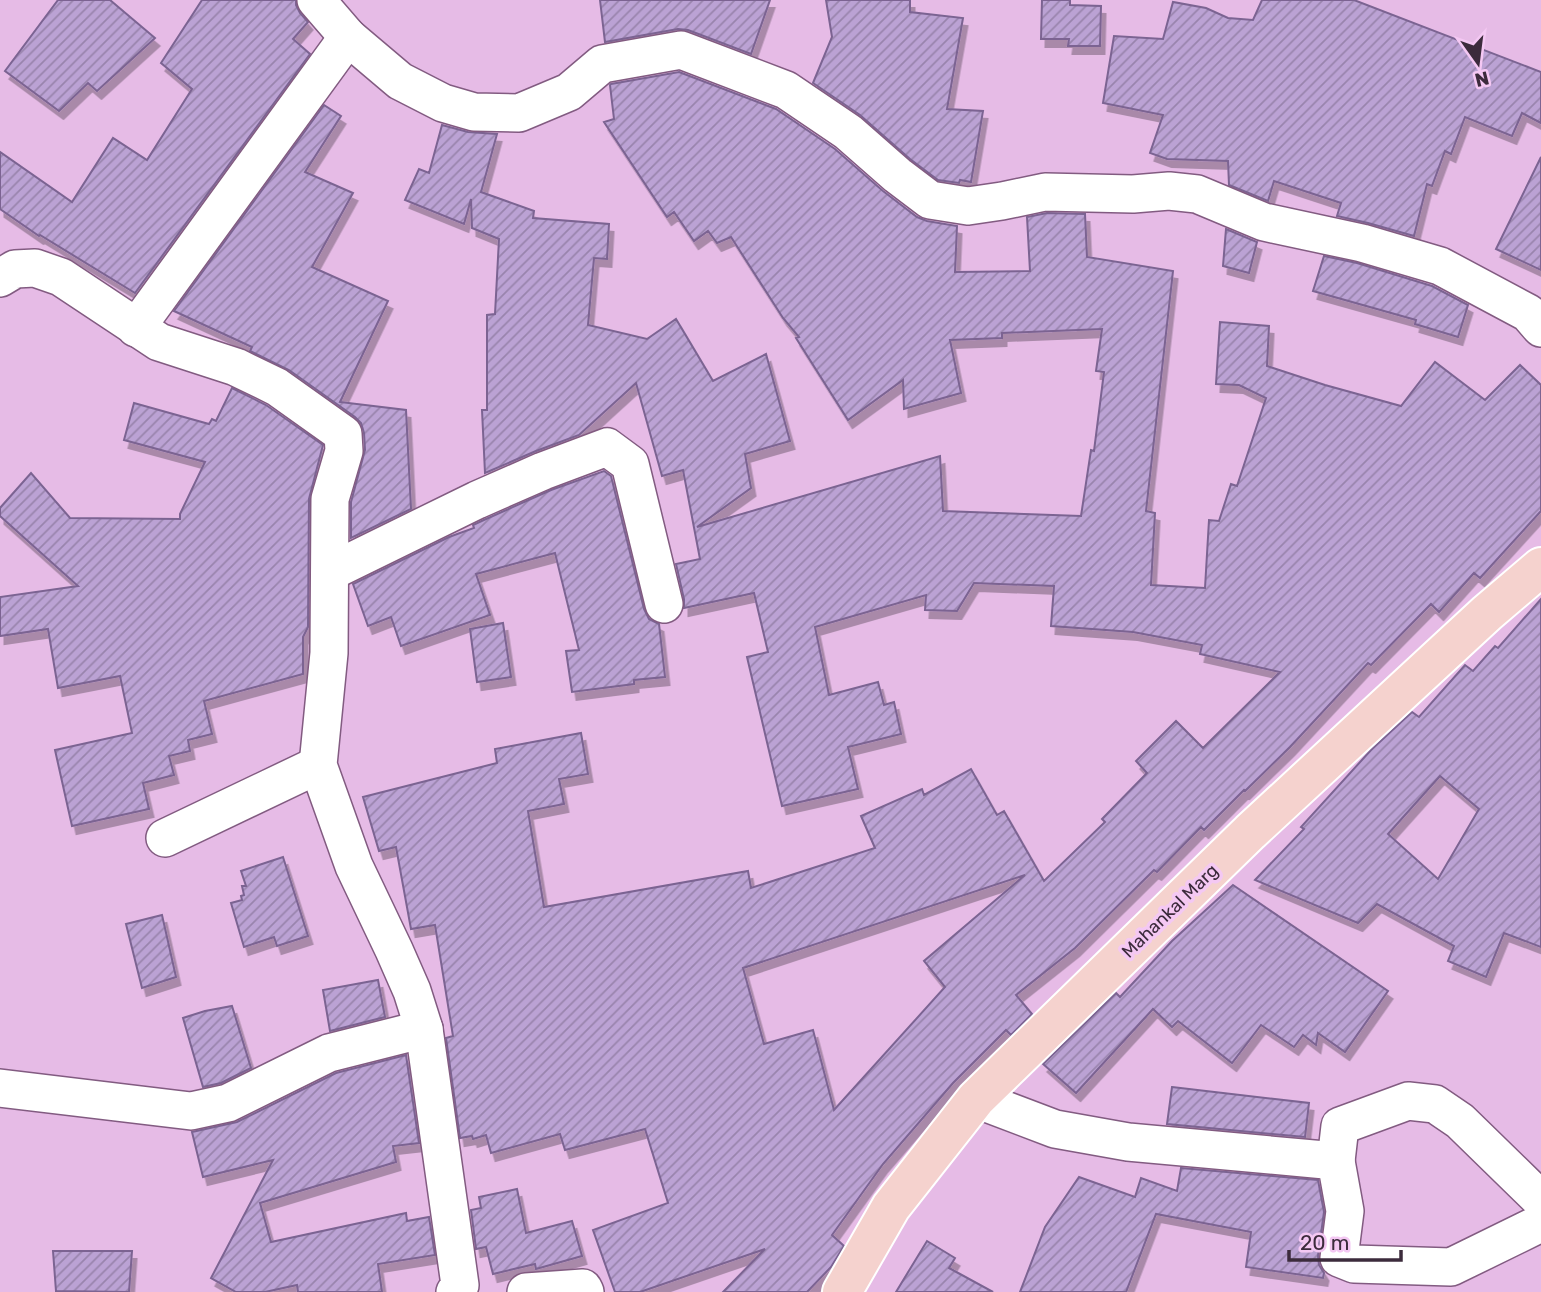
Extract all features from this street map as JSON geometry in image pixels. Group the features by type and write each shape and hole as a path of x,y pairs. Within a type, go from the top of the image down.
{"main road":[{"name":"Mahankal Marg","path":"842,1292 891,1207 976,1099 1260,823 1487,613 1541,567"}],"street":[{"path":"316,0 348,37 401,81 443,103 474,112 519,113 569,92 603,64 681,50 786,90 848,132 930,200 968,205 1045,192 1133,194 1169,191 1197,194 1264,222 1362,243 1440,266 1528,313 1541,328"},
{"path":"136,328 348,37"},
{"path":"0,278 15,269 35,268 61,276 159,342 236,367 277,387 343,434 344,451 330,499 329,653 318,765 354,866 412,991 424,1029 460,1285 455,1292"},
{"path":"330,572 477,500 607,447 630,464 664,604"},
{"path":"165,838 318,765"},
{"path":"0,1088 191,1111 228,1103 329,1053 424,1029"},
{"path":"976,1099 1055,1129 1116,1140 1336,1161"},
{"path":"1541,1200 1460,1121 1435,1104 1408,1101 1340,1126 1336,1161 1345,1211 1339,1258 1354,1264 1451,1268 1541,1223"},
{"path":"526,1292 583,1288 585,1292"}],"building":[{"path":"58,0 110,0 155,38 97,91 88,83 59,111 5,71"},
{"path":"202,0 296,0 300,13 308,22 293,39 310,54 135,293 39,236 0,209 0,152 72,202 113,138 147,160 192,89 161,63"},
{"path":"600,0 770,0 751,54 688,30 678,29 605,42"},
{"path":"826,0 910,0 910,12 963,18 947,109 983,111 971,182 938,180 860,115 813,83 832,37"},
{"path":"1042,0 1070,0 1070,5 1101,6 1100,46 1068,46 1069,39 1041,39"},
{"path":"1262,0 1354,0 1541,72 1541,123 1522,113 1512,136 1465,117 1451,154 1445,151 1432,186 1427,184 1414,236 1337,216 1341,203 1274,181 1268,201 1229,185 1228,161 1167,159 1150,153 1163,115 1103,103 1114,36 1163,39 1173,2 1206,8 1228,18 1253,20"},
{"path":"679,72 776,109 835,149 917,217 957,226 955,272 1030,271 1027,217 1047,213 1085,214 1087,257 1173,271 1146,511 1155,513 1151,585 1205,588 1209,520 1219,521 1231,484 1237,486 1266,398 1239,385 1216,384 1220,322 1269,326 1267,366 1401,406 1435,362 1485,400 1520,365 1541,385 1541,511 1480,578 1474,573 1439,612 1431,604 1371,665 1368,663 1290,747 1204,830 1201,827 1075,948 1016,995 1032,1014 1011,1035 1006,1030 953,1083 883,1164 832,1235 844,1246 831,1267 807,1292 723,1292 765,1249 640,1292 615,1292 593,1230 668,1203 645,1129 565,1150 560,1134 491,1153 486,1135 473,1139 472,1136 460,1138 446,1038 453,1036 435,925 411,929 396,847 379,851 363,797 497,763 495,749 581,733 588,774 559,779 564,804 528,811 544,907 748,871 751,888 875,848 861,816 922,789 924,795 971,769 997,815 1004,811 1044,881 1105,822 1102,819 1147,773 1136,761 1176,721 1203,748 1280,672 1200,654 1202,645 1133,632 1051,626 1054,586 974,583 957,611 925,610 926,595 815,627 829,695 878,682 884,705 894,702 901,734 848,747 858,789 782,806 747,657 768,652 754,593 684,608 676,564 700,559 683,470 662,476 636,383 579,435 485,473 482,410 487,410 487,315 495,314 499,239 472,228 471,199 464,224 405,200 419,169 429,173 442,125 468,132 497,134 481,192 534,211 533,218 609,224 607,259 594,258 588,325 647,339 676,319 713,381 766,354 790,441 745,454 751,488 697,527 940,456 943,511 1081,516 1091,450 1094,451 1104,372 1096,371 1102,329 1002,333 1002,338 950,340 961,393 904,409 903,380 848,420 796,338 799,337 783,318 731,237 717,243 708,231 694,241 674,212 667,217 604,122 614,119 611,84","holes":["1025,875 924,961 945,987 834,1110 813,1030 764,1044 743,968"]},
{"path":"324,105 341,116 305,172 353,193 312,267 388,301 340,402 406,410 411,509 351,538 351,502 365,450 361,423 289,370 250,351 252,347 174,311"},
{"path":"1541,157 1541,270 1496,249"},
{"path":"1226,229 1257,242 1249,273 1223,266"},
{"path":"1324,256 1432,286 1468,305 1458,337 1415,324 1416,320 1313,291"},
{"path":"232,388 266,405 323,445 309,499 308,627 303,637 303,674 204,701 212,734 188,740 190,751 169,756 174,775 143,783 149,809 72,826 55,750 132,733 120,676 58,688 48,629 0,636 0,597 78,586 0,516 0,508 31,473 70,518 180,519 205,462 124,440 134,403 209,424 212,419 216,421"},
{"path":"604,471 611,476 644,609 649,619 659,624 665,677 572,692 566,651 579,650 555,553 476,574 490,615 401,646 391,617 368,626 353,584 449,537 474,528 473,525 486,519 551,490"},
{"path":"1541,599 1541,947 1504,933 1486,977 1448,961 1454,946 1377,904 1358,923 1255,880 1304,829 1301,827 1371,750 1412,712 1419,717 1465,665 1473,671 1495,646 1498,648","holes":["1440,776 1479,809 1438,879 1388,834"]},
{"path":"503,623 511,677 477,682 470,629"},
{"path":"283,857 308,936 277,946 274,937 244,947 231,903 242,900 241,896 244,895 242,886 246,886 241,871"},
{"path":"1233,885 1388,991 1345,1052 1318,1033 1316,1045 1303,1035 1294,1047 1261,1025 1232,1063 1178,1021 1172,1027 1153,1009 1076,1093 1043,1064 1116,993 1120,997 1172,941"},
{"path":"162,915 176,977 142,988 126,924"},
{"path":"378,980 385,1017 330,1031 323,990"},
{"path":"232,1006 251,1068 221,1083 203,1087 183,1018"},
{"path":"406,1055 419,1143 393,1146 396,1162 260,1203 271,1242 406,1213 407,1221 429,1217 435,1255 378,1264 382,1292 298,1292 297,1285 265,1292 236,1292 211,1278 273,1160 203,1177 192,1132 237,1122 336,1073"},
{"path":"1172,1087 1309,1103 1305,1137 1167,1124"},
{"path":"1181,1168 1318,1180 1324,1212 1318,1256 1323,1278 1246,1267 1251,1232 1156,1214 1126,1292 1020,1292 1045,1227 1079,1177 1135,1197 1141,1178 1177,1191"},
{"path":"517,1189 526,1233 572,1221 582,1256 536,1269 535,1264 493,1274 486,1247 476,1249 471,1210 481,1208 479,1197"},
{"path":"927,1241 955,1258 949,1268 993,1292 896,1292"},
{"path":"53,1251 132,1251 129,1292 56,1291"}]}
